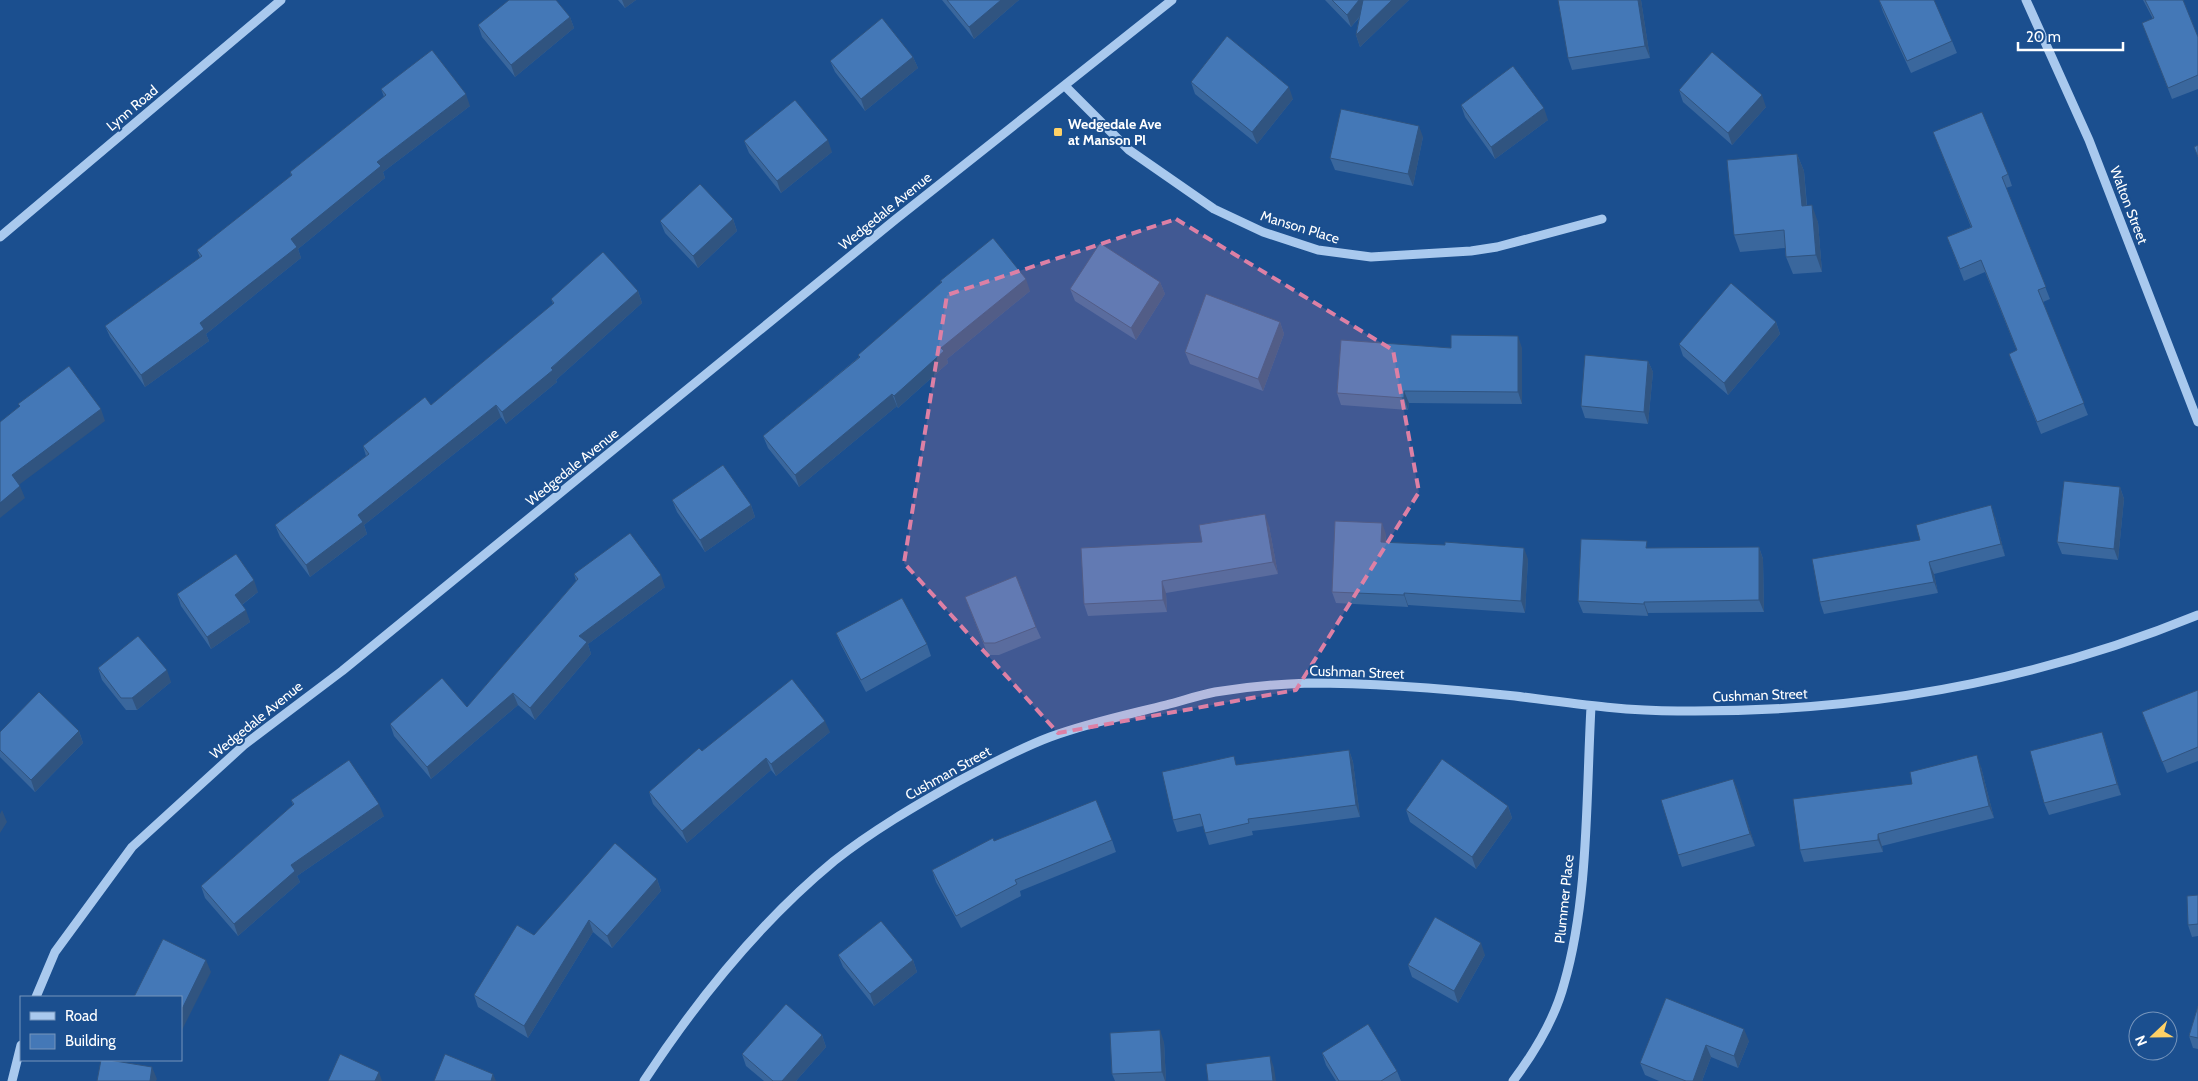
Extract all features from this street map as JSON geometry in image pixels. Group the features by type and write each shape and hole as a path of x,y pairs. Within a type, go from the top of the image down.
{"street":[{"name":"Lynn Road","path":"0,237 281,0"},
{"name":"Wedgedale Avenue","path":"36,996 55,952 132,847 189,793 244,745 342,670 896,219 1172,0"},
{"name":"Walton Street","path":"2026,0 2089,140 2198,422"},
{"name":"Manson Place","path":"1066,86 1129,150 1214,209 1263,232 1318,250 1370,257 1471,251 1497,247 1602,219"},
{"name":"Cushman Street","path":"644,1081 697,1003 730,964 801,890 834,861 867,836 937,794 1045,739 1103,719 1216,692 1307,683 1405,687 1514,696 1590,707 1673,711 1732,711 1846,705 2002,678 2047,668 2148,636 2198,616"},
{"name":"Plummer Place","path":"1513,1081 1531,1057 1548,1022 1564,985 1572,949 1581,884 1590,707"},
{"path":"12,1081 20,1049"}],"highlighted area":[{"path":"1176,219 1393,350 1419,492 1296,690 1058,733 904,563 947,295"}],"building":[{"path":"509,0 556,0 570,17 511,65 478,25"},
{"path":"947,0 1001,0 969,27"},
{"path":"1332,0 1359,0 1347,15"},
{"path":"1363,0 1392,0 1356,35"},
{"path":"1558,0 1638,0 1645,46 1568,58"},
{"path":"1879,0 1934,0 1952,41 1907,61"},
{"path":"2145,0 2183,0 2198,37 2198,75 2168,88 2142,23 2154,18"},
{"path":"882,18 913,57 861,99 830,61"},
{"path":"1227,36 1289,87 1252,132 1191,82"},
{"path":"432,50 466,94 377,162 381,166 291,239 297,247 200,323 204,329 141,375 105,326 202,256 197,250 292,175 290,172 386,95 381,89"},
{"path":"1712,52 1762,95 1728,133 1679,90"},
{"path":"1513,66 1544,108 1491,147 1461,105"},
{"path":"795,100 828,140 777,181 744,141"},
{"path":"1341,109 1419,126 1408,174 1330,158"},
{"path":"1982,112 2008,174 2002,177 2046,287 2038,290 2084,403 2037,422 2009,354 2017,350 1981,260 1960,269 1947,237 1972,227 1933,132"},
{"path":"2198,145 2198,157 2194,147"},
{"path":"1797,154 1802,206 1812,205 1816,255 1786,257 1784,230 1734,235 1727,160"},
{"path":"700,184 733,219 693,256 660,221"},
{"path":"993,238 1026,279 941,348 944,351 894,396 892,394 795,475 763,436 860,357 858,355 942,282 940,281"},
{"path":"1100,243 1160,282 1131,328 1070,289"},
{"path":"603,252 638,291 551,368 553,370 502,412 496,405 358,515 363,522 306,565 275,525 369,454 363,446 425,397 431,405 554,303 551,299"},
{"path":"1731,283 1776,322 1724,383 1679,344"},
{"path":"1206,294 1280,322 1258,379 1185,352"},
{"path":"1451,335 1518,336 1518,392 1404,391 1404,398 1337,393 1341,340 1451,348"},
{"path":"1585,355 1648,361 1644,412 1581,406"},
{"path":"69,366 101,409 12,475 20,486 0,503 0,422 20,406 18,404"},
{"path":"723,465 751,505 700,540 672,500"},
{"path":"2064,481 2120,487 2114,549 2057,542"},
{"path":"1991,505 2001,544 1929,562 1934,582 1820,602 1812,559 1920,540 1916,525"},
{"path":"1265,514 1273,562 1162,581 1163,600 1084,604 1081,548 1202,542 1199,525"},
{"path":"1335,521 1382,523 1381,542 1445,545 1445,542 1524,548 1521,601 1404,593 1404,595 1332,592"},
{"path":"630,533 661,575 579,636 587,642 530,708 513,693 427,767 390,724 442,678 467,707 578,579 574,574"},
{"path":"1581,539 1647,541 1646,548 1759,547 1759,600 1644,602 1644,604 1578,601"},
{"path":"236,554 254,580 235,595 246,610 207,637 177,594"},
{"path":"1016,576 1036,627 995,643 984,643 965,597"},
{"path":"902,598 927,644 861,680 836,633"},
{"path":"138,636 167,670 132,698 121,698 98,668"},
{"path":"792,679 825,721 771,764 766,758 682,831 649,792 699,748 702,751"},
{"path":"2198,690 2198,747 2162,762 2142,712"},
{"path":"39,692 79,731 31,780 0,750 0,732"},
{"path":"2102,732 2117,784 2044,803 2030,751"},
{"path":"1349,750 1356,805 1248,819 1249,823 1205,833 1200,814 1173,820 1162,772 1234,756 1236,765"},
{"path":"1977,755 1989,806 1878,834 1878,840 1800,850 1793,799 1912,784 1910,772"},
{"path":"1442,759 1508,806 1472,857 1406,810"},
{"path":"349,760 379,804 291,865 295,871 234,924 201,886 294,804 291,800"},
{"path":"1733,779 1750,834 1678,855 1661,800"},
{"path":"1096,800 1112,840 1015,880 1017,884 956,916 932,870 993,838 994,841"},
{"path":"615,843 657,879 607,936 589,920 524,1026 474,995 517,925 534,935"},
{"path":"2198,895 2198,924 2188,925 2187,896"},
{"path":"1435,917 1481,943 1454,991 1408,965"},
{"path":"881,921 913,960 870,994 838,955"},
{"path":"163,939 206,960 182,1009 182,996 134,996"},
{"path":"1666,998 1744,1029 1734,1056 1706,1045 1693,1081 1686,1081 1640,1063"},
{"path":"786,1004 822,1035 782,1081 773,1081 742,1054"},
{"path":"2198,1006 2198,1038 2189,1036"},
{"path":"1368,1024 1397,1071 1381,1081 1339,1081 1322,1053"},
{"path":"1160,1030 1162,1072 1112,1074 1110,1033"},
{"path":"340,1054 379,1072 375,1081 328,1081"},
{"path":"445,1054 493,1074 491,1081 434,1081"},
{"path":"1270,1056 1273,1081 1208,1081 1206,1064"},
{"path":"101,1061 115,1061 152,1067 150,1081 97,1081"}],"place":[{"name":"Wedgedale Ave at Manson Pl","path":"1058,132"}]}
